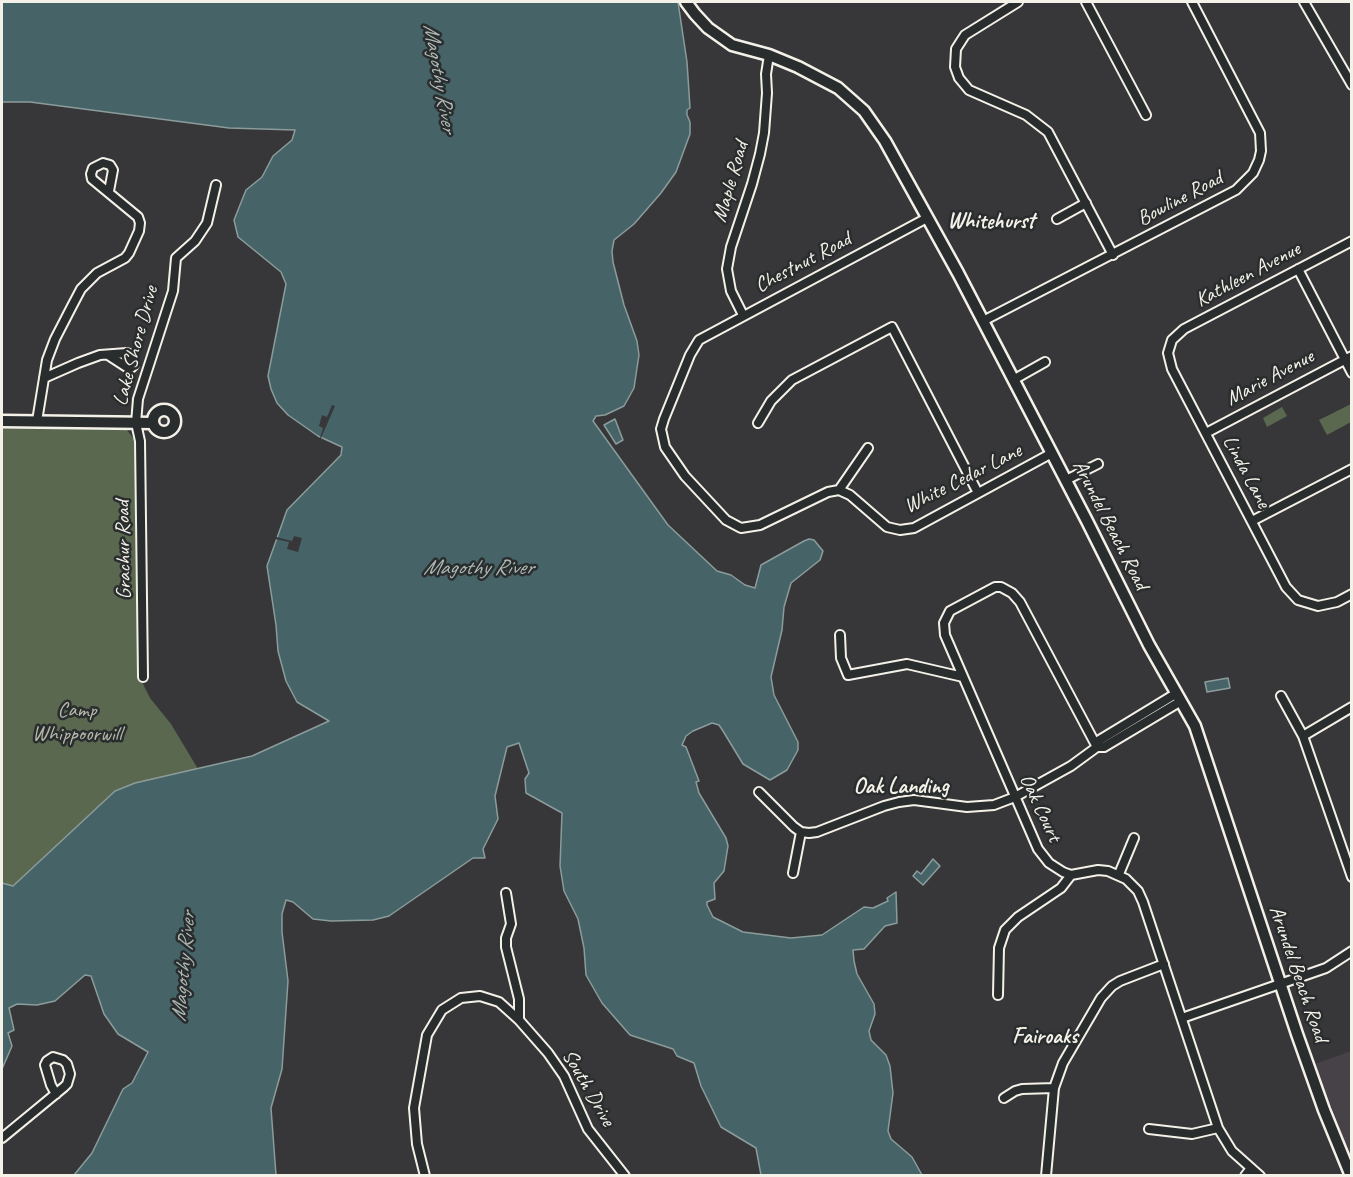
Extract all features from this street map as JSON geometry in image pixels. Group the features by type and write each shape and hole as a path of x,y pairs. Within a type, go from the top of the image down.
{"street":[{"name":"Arundel Beach Road","path":"686,2 695,14 724,40 743,49 769,55 825,81 857,105 885,141 983,321 1200,740 1280,983 1324,1110 1351,1176"},
{"path":"1086,2 1146,115"},
{"name":"Bowline Road","path":"983,321 1236,190 1248,180 1259,160 1261,141 1255,121 1192,2"},
{"path":"1304,2 1348,73 1352,85"},
{"path":"1012,3 972,29 960,42 954,58 959,78 973,93 1026,115 1046,130 1113,255"},
{"name":"Maple Road","path":"742,315 731,291 727,269 731,247 760,154 764,133 769,55"},
{"name":"Lake Shore Drive","path":"136,423 141,386 173,291 176,258 192,244 207,222 216,185"},
{"path":"37,421 47,360 55,339 81,289 97,273 125,258 136,242 141,223 138,217 109,191"},
{"path":"1057,219 1086,203"},
{"name":"Chestnut Road","path":"839,490 828,492 760,525 741,528 726,520 685,476 665,447 661,429 689,357 698,341 706,334 927,218"},
{"name":"Kathleen Avenue","path":"1169,348 1172,340 1184,329 1352,241"},
{"path":"1298,269 1348,358 1352,373"},
{"path":"758,423 771,401 792,380 892,327 978,493"},
{"name":"Linda Lane","path":"1169,348 1172,369 1286,587 1298,600 1318,606 1330,605 1352,594"},
{"path":"44,378 93,356 108,356"},
{"name":"Marie Avenue","path":"1206,433 1348,358"},
{"path":"1013,380 1045,362"},
{"name":"Lake Shore Drive","path":"2,421 153,423"},
{"name":"Grachur Road","path":"136,423 140,441 143,677"},
{"path":"839,490 868,448"},
{"name":"White Cedar Lane","path":"839,490 850,495 881,524 900,530 914,528 1052,453"},
{"path":"1066,480 1098,464"},
{"path":"1252,521 1352,469"},
{"name":"Oak Court","path":"1071,874 1057,869 1043,857 945,635 946,616 955,608 988,590 1001,587 1006,589 1020,602 1097,747"},
{"path":"840,635 841,658 848,675 907,664 963,677"},
{"path":"1281,696 1303,736 1352,877"},
{"path":"759,792 794,827 801,831 817,832 899,802 930,801 980,807 994,805 1015,797 1071,766 1097,747 1104,747 1179,697"},
{"path":"1303,736 1352,707"},
{"path":"793,873 801,831"},
{"path":"1119,874 1134,838"},
{"path":"998,995 999,948 1005,930 1018,917 1061,888 1071,874 1098,870 1119,874 1132,884 1143,902 1218,1128 1232,1151 1260,1176"},
{"path":"506,893 511,924 506,938 506,947 519,999 519,1020"},
{"path":"1182,1018 1326,968 1352,951"},
{"path":"1046,1176 1054,1088 1063,1063 1106,992 1120,981 1164,964"},
{"name":"South Drive","path":"425,1176 417,1144 414,1108 427,1034 442,1010 461,998 480,996 499,1002 519,1020 548,1053 564,1076 588,1129 625,1176"},
{"path":"2,1138 56,1094 67,1084 69,1069 63,1060 53,1057 45,1065 56,1094"},
{"path":"1004,1098 1022,1089 1054,1088"},
{"path":"1149,1129 1192,1134 1218,1128"},
{"path":"1245,1176 1251,1168"}],"shaded area":[{"path":"1352,1051 1351,1159 1315,1064"}],"green space":[{"path":"1351,404 1351,422 1327,435 1319,420"},
{"path":"1282,407 1287,416 1267,427 1263,418"},
{"name":"Camp Whippoorwill","path":"2,425 127,430 138,445 140,627 138,669 150,698 171,724 198,769 135,783 116,790 13,886 2,883"}],"water":[{"name":"Magothy River","path":"2,2 678,2 687,62 690,108 687,110 687,115 690,122 690,134 676,172 661,193 634,224 614,240 613,262 624,305 637,341 639,355 634,388 624,406 605,415 596,416 593,421 668,525 717,571 731,575 745,585 755,588 761,565 804,541 814,540 823,551 820,560 791,583 784,607 782,630 771,677 774,695 798,742 798,750 787,770 770,780 743,764 719,725 712,723 686,736 682,745 686,747 699,781 696,782 699,793 726,838 728,846 724,871 714,883 715,899 707,902 707,905 713,917 743,932 791,938 822,935 864,907 873,908 888,901 887,898 896,892 897,923 885,926 864,949 853,950 854,961 857,974 874,1004 875,1014 869,1031 871,1040 886,1055 890,1066 893,1093 888,1131 891,1139 912,1157 922,1175 761,1175 756,1148 721,1127 701,1086 694,1063 677,1056 673,1049 630,1035 602,1003 586,975 584,948 578,919 564,891 560,866 562,813 526,793 525,779 529,773 519,743 507,747 495,796 498,819 483,849 485,858 473,858 389,916 373,920 313,919 293,902 286,900 282,914 282,932 288,981 282,1069 271,1108 276,1175 74,1175 92,1153 123,1089 132,1083 148,1052 118,1034 104,1014 91,976 85,975 55,1001 37,1005 17,1004 9,1008 14,1030 8,1033 12,1046 2,1069 2,883 13,886 115,791 135,783 252,756 329,721 297,702 286,681 278,651 267,566 287,510 341,455 342,447 318,436 288,415 277,403 268,376 286,284 281,272 238,237 234,220 246,190 262,177 273,156 292,140 295,130 229,128 30,102 2,102"},
{"path":"615,419 623,440 616,444 604,425"},
{"path":"1228,678 1230,688 1207,692 1205,682"},
{"path":"933,859 940,866 923,885 913,876 917,871 921,874"}],"pier":[{"path":"332,405 335,406 320,438 323,428 319,426 322,415 327,417"},
{"path":"294,536 302,538 298,552 287,549 289,542 275,539 276,537 292,541"}],"district":[{"name":"Whitehurst","path":"991,222"},
{"name":"Oak Landing","path":"901,787"},
{"name":"Fairoaks","path":"1045,1037"}]}
